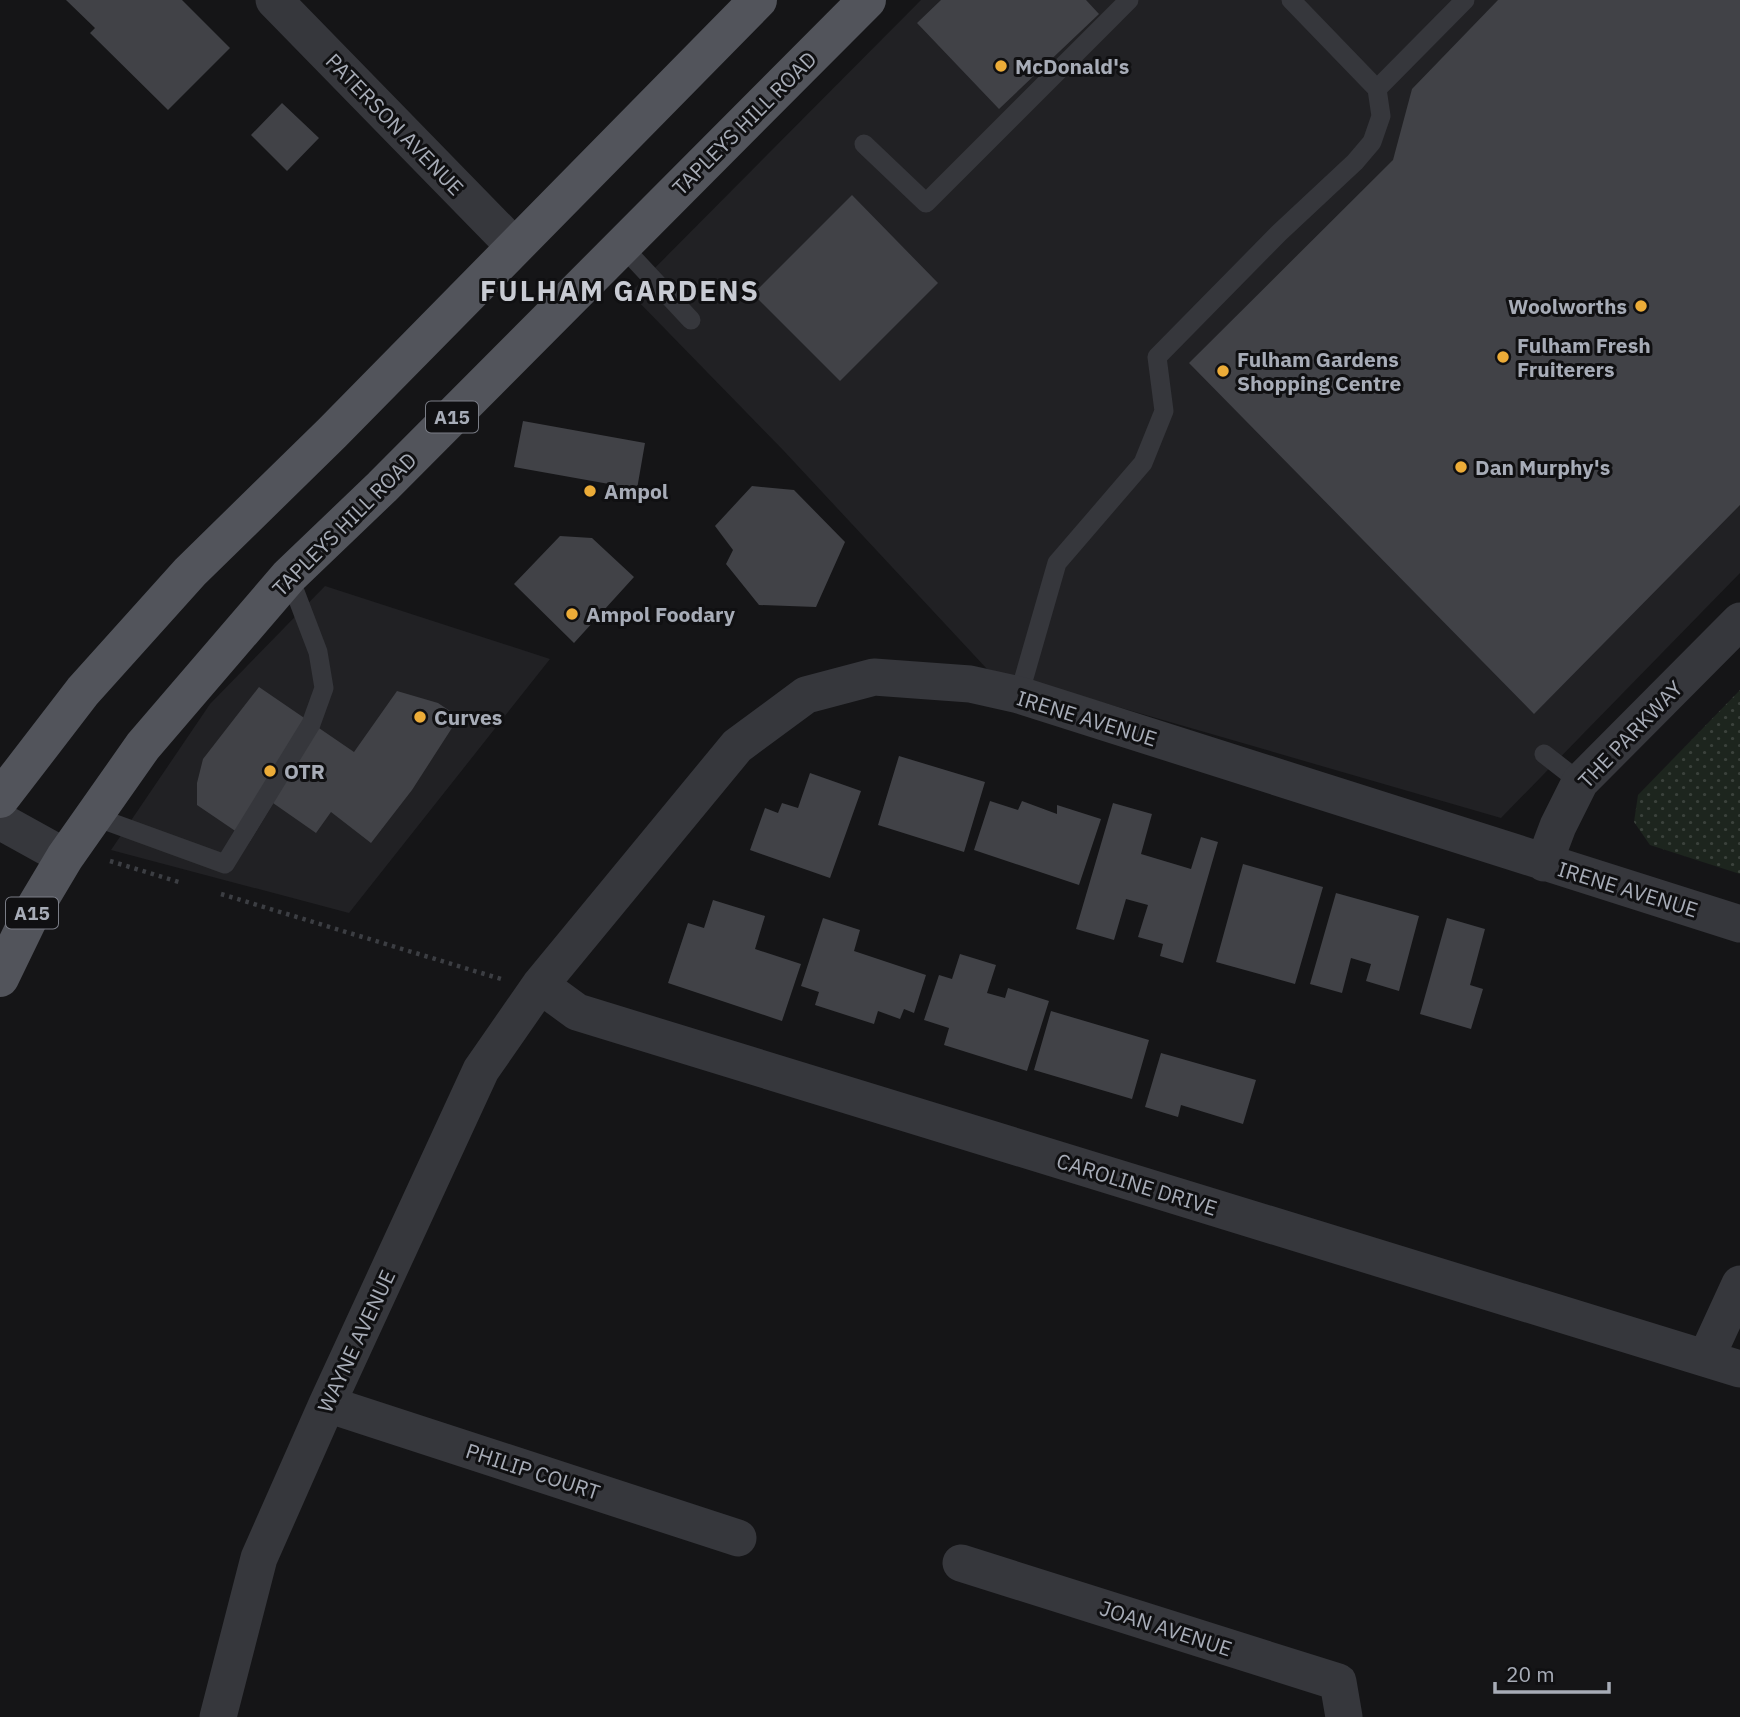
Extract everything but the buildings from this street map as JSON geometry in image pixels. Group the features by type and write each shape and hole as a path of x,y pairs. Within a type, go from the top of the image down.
{"main road":[{"path":"0,799 83,691 190,572 758,0"},
{"name":"TAPLEYS HILL ROAD","path":"0,978 31,914 83,857 93,816 143,746 289,576 382,487 867,0"}],"street":[{"name":"PATERSON AVENUE","path":"274,0 515,247"},
{"name":"THE PARKWAY","path":"1544,863 1558,826 1580,782 1740,621"},
{"name":"IRENE AVENUE","path":"522,983 737,746 806,695 874,677 970,684 1019,695 1740,924"},
{"path":"0,821 83,857"},
{"name":"CAROLINE DRIVE","path":"522,983 576,1013 1740,1369"},
{"name":"WAYNE AVENUE","path":"218,1717 259,1558 327,1404 522,983"},
{"path":"1706,1358 1740,1284"},
{"name":"PHILIP COURT","path":"327,1404 738,1538"},
{"name":"JOAN AVENUE","path":"961,1563 1338,1682 1344,1717"}],"lane":[{"path":"864,144 926,203 1129,0"},
{"path":"1019,695 1057,563 1143,463 1164,411 1157,357 1279,233 1348,169 1372,142 1381,116 1377,89 1291,0"},
{"path":"1377,89 1465,0"},
{"path":"622,246 691,320"},
{"path":"93,816 225,864 311,724 324,688 318,652 289,576"},
{"path":"1544,754 1580,782"}],"path":[{"path":"83,857 191,885"},
{"path":"217,893 522,983"}],"shaded area":[{"name":"Fulham Gardens Shopping Centre","path":"921,0 1740,0 1740,573 1501,818 987,669 783,450 630,293"},
{"path":"325,586 550,659 349,913 111,850 210,704"},
{"path":"1740,690 1740,874 1650,845 1634,822 1638,795"}],"place":[{"name":"McDonald's","path":"1001,66"},
{"name":"Woolworths","path":"1641,306"},
{"name":"Fulham Fresh Fruiterers","path":"1503,357"},
{"name":"Fulham Gardens Shopping Centre","path":"1223,371"},
{"name":"Dan Murphy's","path":"1461,467"},
{"name":"Ampol","path":"590,491"},
{"name":"Ampol Foodary","path":"572,614"},
{"name":"Curves","path":"420,717"},
{"name":"OTR","path":"270,771"}],"district":[{"name":"FULHAM GARDENS","path":"620,290"}]}
